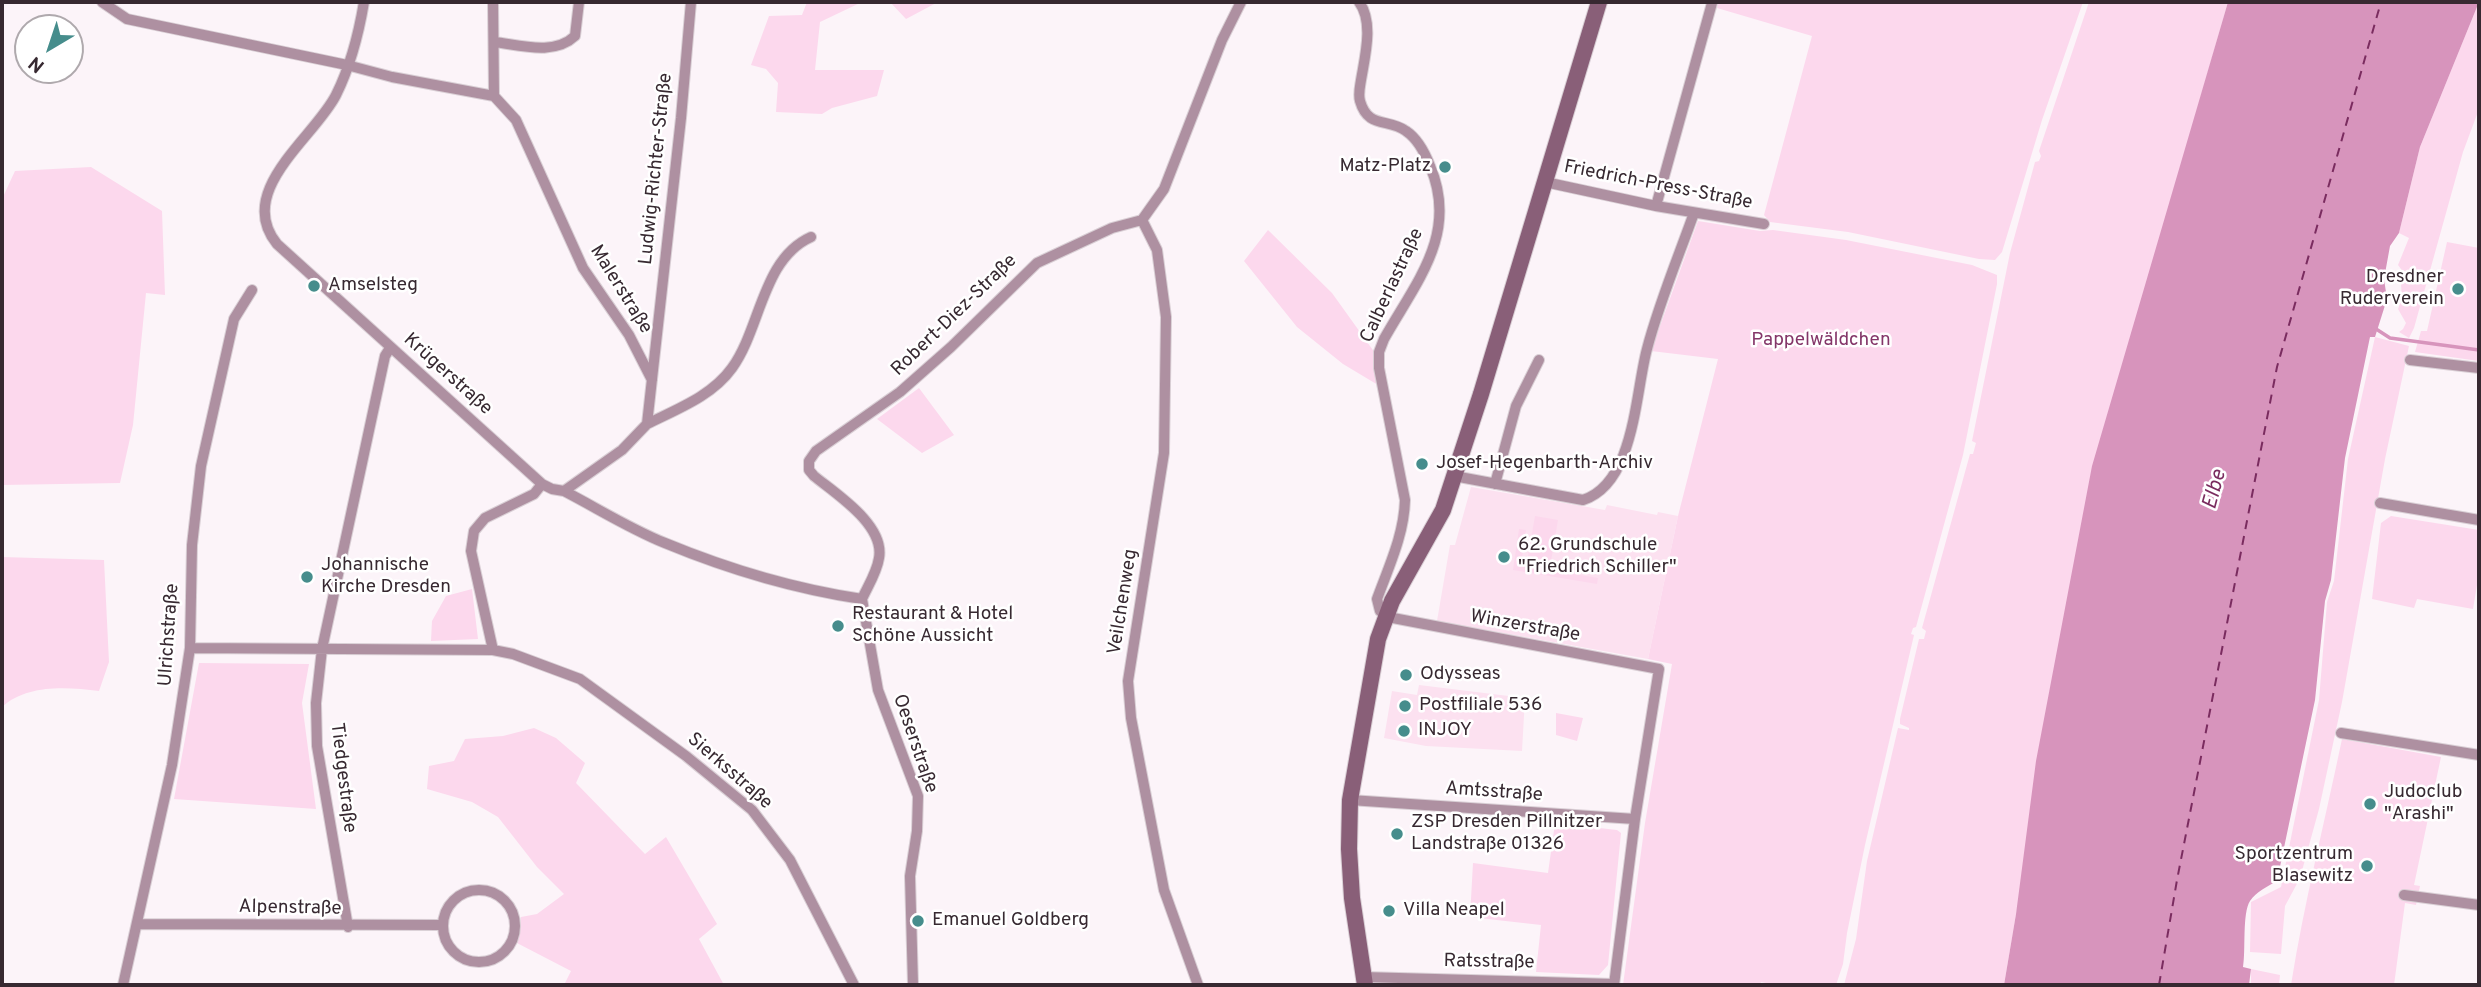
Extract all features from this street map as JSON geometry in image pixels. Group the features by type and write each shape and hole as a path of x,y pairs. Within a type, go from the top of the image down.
{"main road":[{"path":"1364,981 1352,898 1350,800 1378,639 1386,614 1443,510 1599,2"}],"street":[{"path":"102,2 127,19 393,77 494,96 493,2"},
{"name":"Krügerstraße","path":"364,2 360,26 336,96 279,169 267,200 265,219 270,235 277,244 542,484 564,491 644,533 684,550 787,584 862,599"},
{"path":"494,42 548,48 564,46 575,36 579,2"},
{"name":"Ludwig-Richter-Straße","path":"653,382 691,2"},
{"path":"1142,220 1164,188 1222,40 1241,2"},
{"path":"1656,206 1712,3"},
{"name":"Calberlastraße","path":"1366,5 1365,54 1359,97 1363,110 1374,121 1399,127 1416,139 1435,178 1440,216 1439,234 1432,254 1379,352 1379,368 1405,500 1401,534 1377,599 1377,606 1386,614"},
{"name":"Malerstraße","path":"494,96 516,120 583,268 629,335 653,382"},
{"name":"Friedrich-Press-Straße","path":"1545,181 1656,206 1764,224"},
{"path":"1454,476 1583,500 1600,493 1609,481 1630,437 1647,350 1694,213"},
{"name":"Robert-Diez-Straße","path":"862,599 879,559 878,541 870,525 860,514 809,470 816,451 900,392 951,347 1037,263 1112,228 1142,220"},
{"name":"Veilchenweg","path":"1142,220 1157,250 1166,317 1164,453 1128,681 1131,718 1164,890 1198,985"},
{"path":"564,491 622,450 647,424 709,392 732,369 749,338 773,277 790,248 811,236"},
{"name":"Ulrichstraße","path":"123,985 172,765 190,648 192,545 201,466 234,319 252,290"},
{"name":"Tiedgestraße","path":"348,927 317,746 316,704 322,649 385,356 390,348"},
{"path":"1495,484 1516,405 1539,360"},
{"path":"2410,360 2479,368"},
{"path":"647,424 653,382"},
{"path":"493,650 471,551 474,531 485,518 534,494 542,484"},
{"path":"2381,503 2479,520"},
{"name":"Oeserstraße","path":"862,599 880,698 918,796 917,831 910,876 913,985"},
{"name":"Winzerstraße","path":"1386,614 1441,629 1659,669 1635,819"},
{"path":"190,648 322,649"},
{"name":"Sierksstraße","path":"322,649 493,650 513,653 580,679 686,756 752,810 790,860 854,985"},
{"path":"2341,733 2479,755"},
{"name":"Amtsstraße","path":"1350,800 1635,819"},
{"path":"1614,984 1635,819"},
{"path":"471,891 483,891 495,894 504,901 511,910 515,928 506,950 496,958 478,962 466,959 451,948 443,925 448,908 456,899 471,891"},
{"path":"2404,895 2479,905"},
{"name":"Alpenstraße","path":"137,924 348,927 443,925"},
{"name":"Ratsstraße","path":"1364,981 1614,984"}],"shaded area":[{"path":"1471,487 1605,510 1607,505 1657,515 1658,512 1678,516 1648,659 1437,621 1450,545 1455,545"},
{"path":"1419,685 1525,698 1522,751 1426,746 1384,738 1392,691 1417,695"}],"green space":[{"path":"807,2 862,2 820,22 815,70 884,70 877,96 832,108 822,114 776,112 778,83 766,69 751,65 769,16 802,15"},
{"path":"890,2 938,2 906,19"},
{"path":"1718,2 2083,2 2042,120 2002,252 1995,260 1848,232 1770,222 1764,215 1812,36 1717,8"},
{"path":"2089,2 2228,2 2167,214 2016,914 2004,985 1844,985 1856,939 1867,861 1898,728 1909,730 1900,724 1900,719 1919,639 1924,639 1926,631 1922,628 1970,454 1973,454 1976,443 1972,441 2010,253 2035,162 2039,161 2041,156 2039,151"},
{"path":"2479,2 2479,109 2463,152 2409,338 2399,332 2406,323 2398,309 2401,269 2398,265 2409,238 2399,233 2420,147"},
{"path":"91,167 162,211 165,295 146,293 133,425 120,483 2,485 2,199 15,171"},
{"name":"Pappelwäldchen","path":"1698,221 1846,240 1972,265 1997,275 1963,455 1916,627 1911,634 1914,635 1865,845 1843,964 1836,985 1776,985 1761,982 1760,985 1623,985 1645,823 1672,664 1648,659 1678,516 1718,359 1651,351"},
{"path":"1268,230 1332,293 1375,353 1378,385 1343,364 1297,327 1244,261"},
{"name":"Dresdner Ruderverein","path":"2447,242 2479,248 2479,361 2415,352 2421,331 2427,331"},
{"path":"2375,337 2409,346 2385,459 2342,702 2319,809 2300,878 2285,906 2281,954 2250,952 2251,902 2281,887 2319,700 2327,602 2334,581 2348,459"},
{"path":"919,388 954,435 922,453 877,419"},
{"path":"1535,516 1558,520 1551,561 1528,556"},
{"path":"2391,516 2479,530 2479,573 2473,609 2417,599 2414,608 2372,599 2381,523"},
{"path":"1519,529 1526,530 1521,565 1598,578 1597,584 1513,570"},
{"path":"2,557 104,560 109,662 99,691 61,688 35,691 23,694 2,707"},
{"path":"472,589 478,639 431,641 432,621 446,596"},
{"path":"199,663 309,664 302,703 316,809 174,799"},
{"path":"1556,713 1583,718 1577,741 1556,735"},
{"path":"534,728 556,738 585,763 576,783 645,854 666,837 717,924 699,939 724,985 564,985 571,971 515,942 521,917 537,914 564,894 537,867 498,817 472,802 427,789 429,766 454,761 465,739 503,736"},
{"name":"Sportzentrum Blasewitz","path":"2342,739 2441,757 2414,885 2420,886 2416,905 2405,903 2394,985 2291,985"},
{"path":"1555,823 1617,830 1621,833 1608,965 1599,975 1536,972 1541,925 1470,917 1473,863 1548,873"},
{"path":"2251,969 2280,975 2279,985 2251,985"}],"water":[{"name":"Elbe","path":"2228,2 2479,2 2420,147 2399,233 2390,246 2384,279 2387,299 2375,337 2370,337 2345,458 2331,580 2325,601 2315,700 2277,881 2250,901 2246,914 2243,967 2251,969 2249,985 2004,985 2036,761 2092,466"}],"waterway":[{"path":"2373,327 2390,338 2479,350"}],"ferry route":[{"path":"2159,985 2277,367 2381,2"}],"place":[{"name":"Matz-Platz","path":"1445,167"},
{"name":"Amselsteg","path":"314,286"},
{"name":"Dresdner Ruderverein","path":"2458,289"},
{"name":"Josef-Hegenbarth-Archiv","path":"1422,464"},
{"name":"62. Grundschule \"Friedrich Schiller\"","path":"1504,557"},
{"name":"Johannische Kirche Dresden","path":"307,577"},
{"name":"Restaurant & Hotel Schöne Aussicht","path":"838,626"},
{"name":"Odysseas","path":"1406,675"},
{"name":"Postfiliale 536","path":"1405,706"},
{"name":"INJOY","path":"1404,731"},
{"name":"Judoclub \"Arashi\"","path":"2370,804"},
{"name":"ZSP Dresden Pillnitzer Landstraße 01326","path":"1397,834"},
{"name":"Sportzentrum Blasewitz","path":"2367,866"},
{"name":"Villa Neapel","path":"1389,911"},
{"name":"Emanuel Goldberg","path":"918,921"}]}
